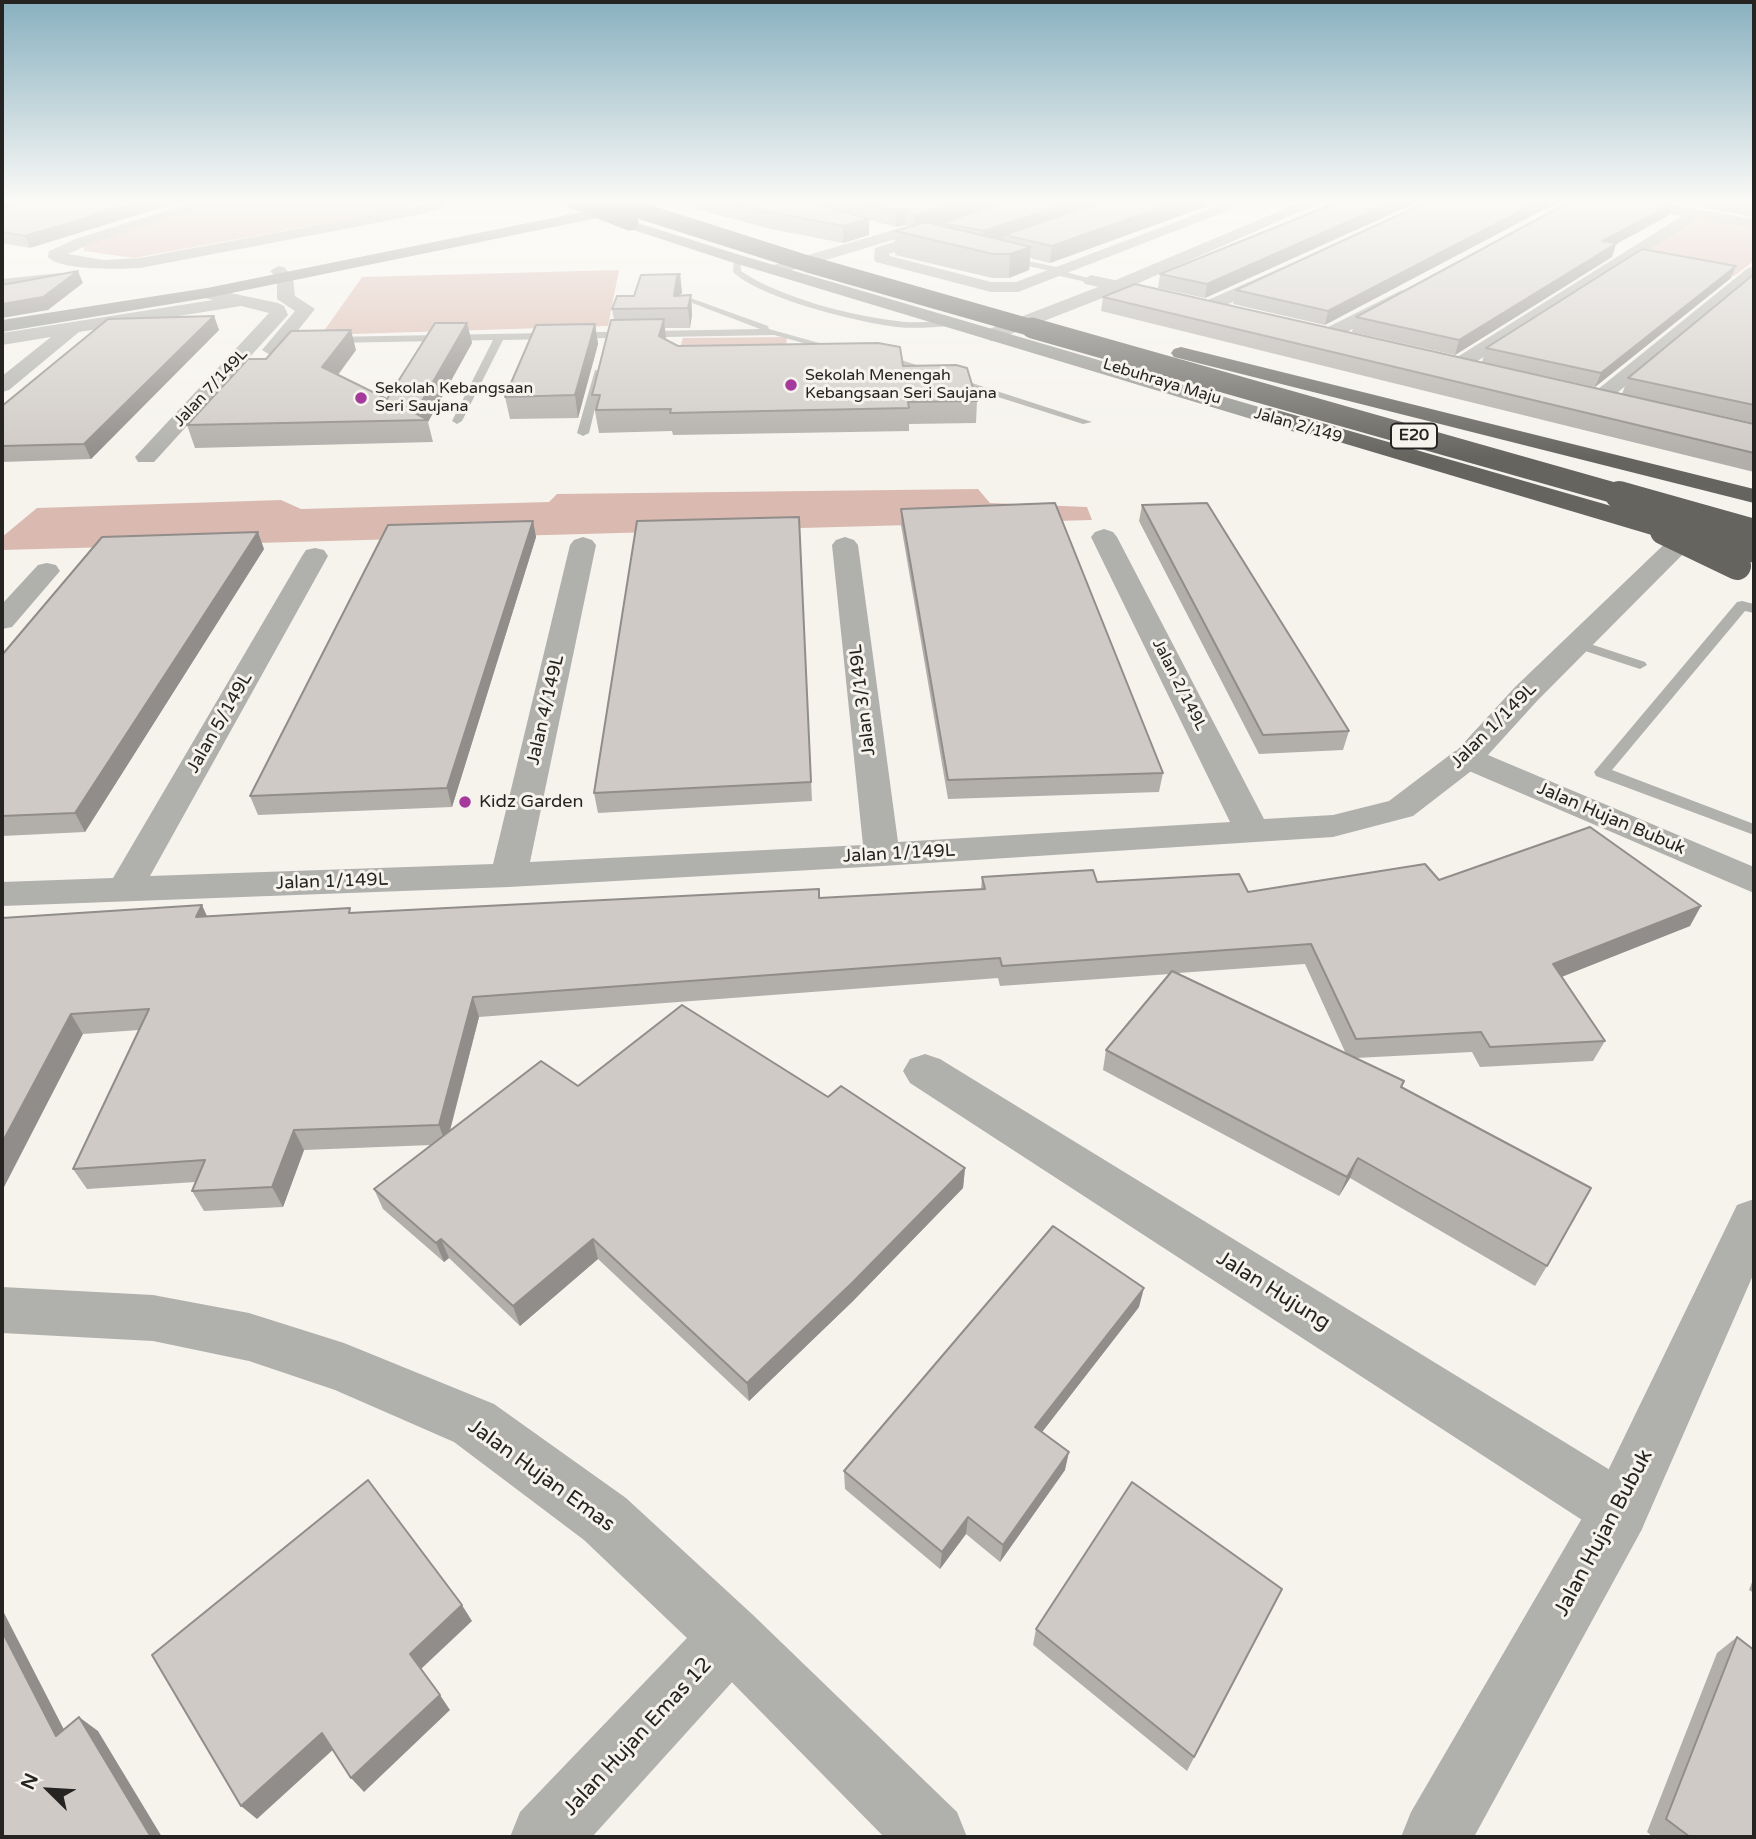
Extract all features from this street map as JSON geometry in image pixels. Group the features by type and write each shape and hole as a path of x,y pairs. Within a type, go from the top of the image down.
{"highway":[{"name":"Lebuhraya Maju","path":"841,286 1754,557"},
{"name":"Lebuhraya Maju","path":"887,286 1754,533"},
{"path":"1074,338 1132,343 1181,353 1754,496"},
{"path":"1674,534 1737,566 1754,571"}],"main road":[{"path":"2,318 210,286"},
{"path":"2,326 214,292 237,286"},
{"name":"Jalan 2/149","path":"828,286 1674,534"},
{"name":"Jalan 2/149","path":"907,286 1390,424 1754,533"}],"street":[{"path":"263,361 286,341 306,309 285,296 283,286"},
{"path":"985,286 1021,286"},
{"path":"959,326 1005,314 1076,286"},
{"path":"991,335 1117,286 1171,298"},
{"path":"1242,315 1201,305 1249,286"},
{"path":"1483,371 1451,363 1578,286"},
{"path":"1625,404 1592,396 1736,286"},
{"path":"1327,334 1412,289"},
{"path":"214,292 293,302"},
{"name":"Jalan 7/149L","path":"146,457 279,315 278,310 272,307 214,292"},
{"path":"2,339 246,300"},
{"path":"2,386 72,329"},
{"path":"1302,329 1353,341"},
{"name":"Jalan 1/149L","path":"2,894 509,875 882,855 1333,825 1401,809 1467,758 1578,644 1674,534"},
{"name":"Jalan 2/149L","path":"1104,537 1253,832"},
{"name":"Jalan 4/149L","path":"509,875 583,545"},
{"name":"Jalan 3/149L","path":"845,545 882,855"},
{"name":"Jalan 5/149L","path":"124,890 315,556"},
{"path":"2,621 47,571"},
{"name":"Jalan Hujan Bubuk","path":"1467,758 1754,881"},
{"name":"Jalan Hujung","path":"925,1071 1620,1510"},
{"name":"Jalan Hujan Bubuk","path":"1436,1837 1620,1510 1754,1219"},
{"name":"Jalan Hujan Emas","path":"2,1310 153,1318 249,1337 344,1368 474,1423 605,1519 731,1637 932,1837"},
{"name":"Jalan Hujan Emas 12","path":"545,1837 731,1637"}],"lane":[{"path":"759,286 881,321 915,326 959,326"},
{"path":"685,297 774,332 858,356 817,357"},
{"path":"318,340 774,332"},
{"path":"604,352 608,333"},
{"path":"673,344 676,333"},
{"path":"457,421 500,336"},
{"path":"866,357 895,361 1087,422"},
{"path":"583,433 600,365"},
{"path":"1754,608 1742,605 1602,772 1754,830"},
{"path":"1578,644 1640,665"}],"shaded area":[{"path":"356,286 616,286 608,326 321,335"},
{"path":"787,337 785,355 678,355 683,338"},
{"path":"978,489 990,503 1087,507 1092,520 2,550 2,537 37,508 281,500 301,509 549,502 557,494"}],"building":[{"path":"2,286 58,286 43,297 2,304"},
{"path":"637,286 676,286 674,296 691,295 688,308 612,309 617,296 634,296"},
{"path":"1131,286 1143,286 1754,424 1754,453 1103,297"},
{"path":"1245,286 1377,286 1328,311 1236,290"},
{"path":"1414,286 1547,286 1459,340 1356,317"},
{"path":"1584,286 1711,286 1601,373 1486,348"},
{"path":"1740,286 1754,286 1754,405 1628,378"},
{"path":"214,316 84,444 2,446 2,406 108,319"},
{"path":"664,319 659,336 678,346 878,343 900,347 903,366 956,365 967,368 977,401 908,402 909,408 670,413 671,409 596,410 600,395 592,395 611,320"},
{"path":"435,323 467,323 415,413 428,420 187,425 248,359 266,359 291,331 351,330 322,367 387,399"},
{"path":"595,324 575,395 505,397 536,325"},
{"path":"1055,503 1163,773 948,780 901,509"},
{"path":"1207,503 1349,731 1263,735 1142,505"},
{"path":"799,517 811,782 594,793 637,521"},
{"path":"533,521 447,788 250,796 388,525"},
{"path":"258,532 75,813 2,816 2,655 102,537"},
{"path":"1590,827 1701,906 1553,964 1605,1041 1490,1047 1481,1032 1356,1039 1311,944 1002,966 1000,958 473,997 439,1125 294,1130 272,1187 192,1191 205,1160 73,1169 149,1009 71,1014 2,1143 2,918 202,905 196,917 350,908 349,913 819,889 819,898 985,889 982,877 1093,870 1097,882 1239,874 1248,892 1425,864 1439,880"},
{"path":"1172,971 1404,1081 1401,1087 1591,1188 1547,1266 1358,1158 1347,1177 1106,1050"},
{"path":"682,1005 828,1097 841,1086 965,1168 853,1282 747,1383 593,1239 513,1306 441,1239 436,1243 374,1189 541,1061 578,1086"},
{"path":"1053,1226 1144,1288 1035,1427 1069,1452 1003,1545 968,1517 942,1552 844,1471"},
{"path":"368,1480 462,1605 410,1654 440,1695 351,1778 322,1733 241,1806 152,1655"},
{"path":"1132,1482 1282,1589 1194,1757 1036,1629"},
{"path":"2,1631 56,1736 79,1717 151,1837 2,1837"},
{"path":"1737,1637 1754,1650 1754,1837 1690,1837 1666,1819"}],"place":[{"name":"Sekolah Menengah Kebangsaan Seri Saujana","path":"791,385"},
{"name":"Sekolah Kebangsaan Seri Saujana","path":"361,398"},
{"name":"Kidz Garden","path":"465,802"}]}
